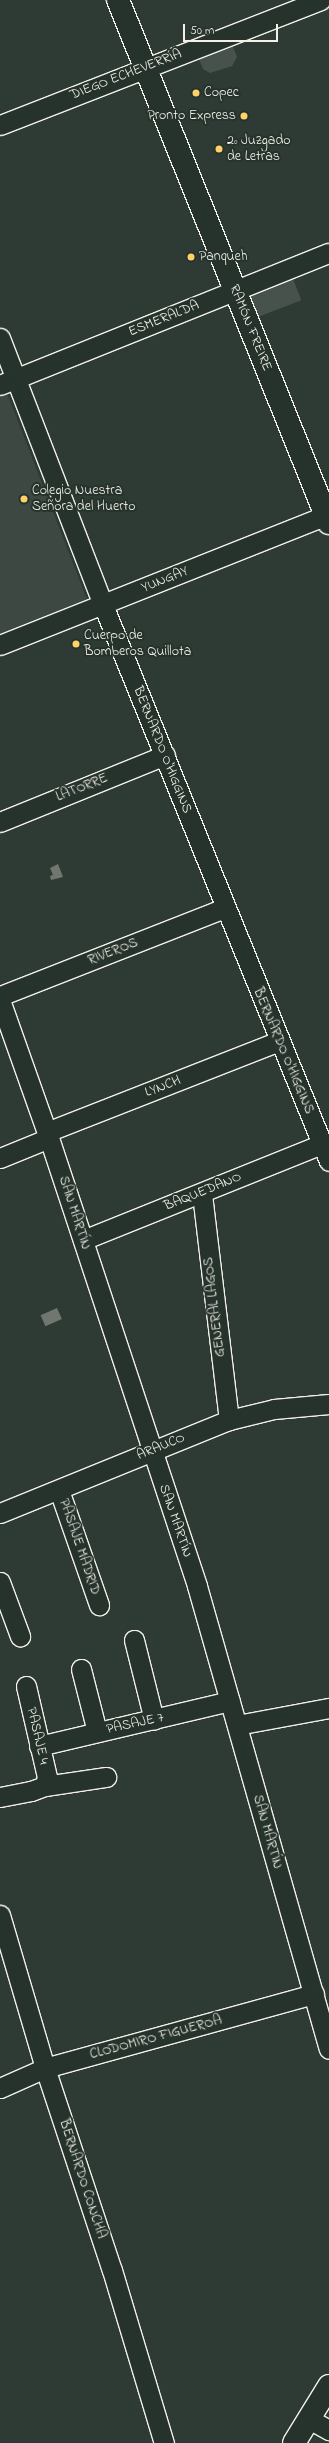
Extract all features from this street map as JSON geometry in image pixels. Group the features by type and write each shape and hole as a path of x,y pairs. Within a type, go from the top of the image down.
{"main road":[{"name":"RAMÓN FREIRE","path":"118,0 328,517"},
{"path":"294,2443 329,2386"}],"street":[{"name":"DIEGO ECHEVERRÍA","path":"0,125 145,66 320,0"},
{"name":"ESMERALDA","path":"8,382 329,253"},
{"name":"BERNARDO O'HIGGINS","path":"0,338 8,382 165,755 225,908 326,1152"},
{"name":"YUNGAY","path":"0,645 328,517"},
{"name":"LATORRE","path":"0,822 165,755"},
{"name":"RIVEROS","path":"0,996 225,908"},
{"name":"SAN MARTÍN","path":"0,1000 48,1135 197,1586 329,2049"},
{"name":"LYNCH","path":"0,1158 48,1135 279,1041"},
{"name":"BAQUEDANO","path":"83,1240 202,1194 326,1152"},
{"name":"GENERAL LAGOS","path":"202,1194 228,1420"},
{"name":"ARAUCO","path":"0,1513 228,1420 274,1410 329,1404"},
{"name":"PASAJE MADRID","path":"59,1490 98,1605"},
{"path":"0,1582 20,1636"},
{"path":"134,1640 154,1720"},
{"path":"81,1669 97,1732"},
{"name":"PASAJE 4","path":"26,1686 47,1777 45,1786"},
{"name":"PASAJE 7","path":"39,1746 230,1701"},
{"path":"237,1725 329,1708"},
{"path":"0,1797 31,1792 45,1786 106,1777"},
{"name":"BERNARDO CONCHA","path":"0,1914 45,2068 112,2270 164,2443"},
{"name":"CLODOMIRO FIGUEROA","path":"0,2088 45,2068 314,1994"},
{"path":"309,2419 329,2430"}],"shaded area":[{"path":"232,44 237,57 232,66 210,73 203,69 198,57"},
{"path":"292,276 301,300 252,319 243,295"},
{"name":"Colegio Nuestra Señora del Huerto","path":"7,393 88,602 0,635 0,396"},
{"path":"58,864 63,877 51,880 50,876 53,875 50,868"},
{"path":"57,1308 62,1319 45,1326 41,1315"}],"place":[{"name":"Copec","path":"196,93"},
{"name":"Pronto Express","path":"244,116"},
{"name":"2º Juzgado de Letras","path":"219,149"},
{"name":"Panqueh","path":"191,257"},
{"name":"Colegio Nuestra Señora del Huerto","path":"24,499"},
{"name":"Cuerpo de Bomberos Quillota","path":"76,644"}]}
